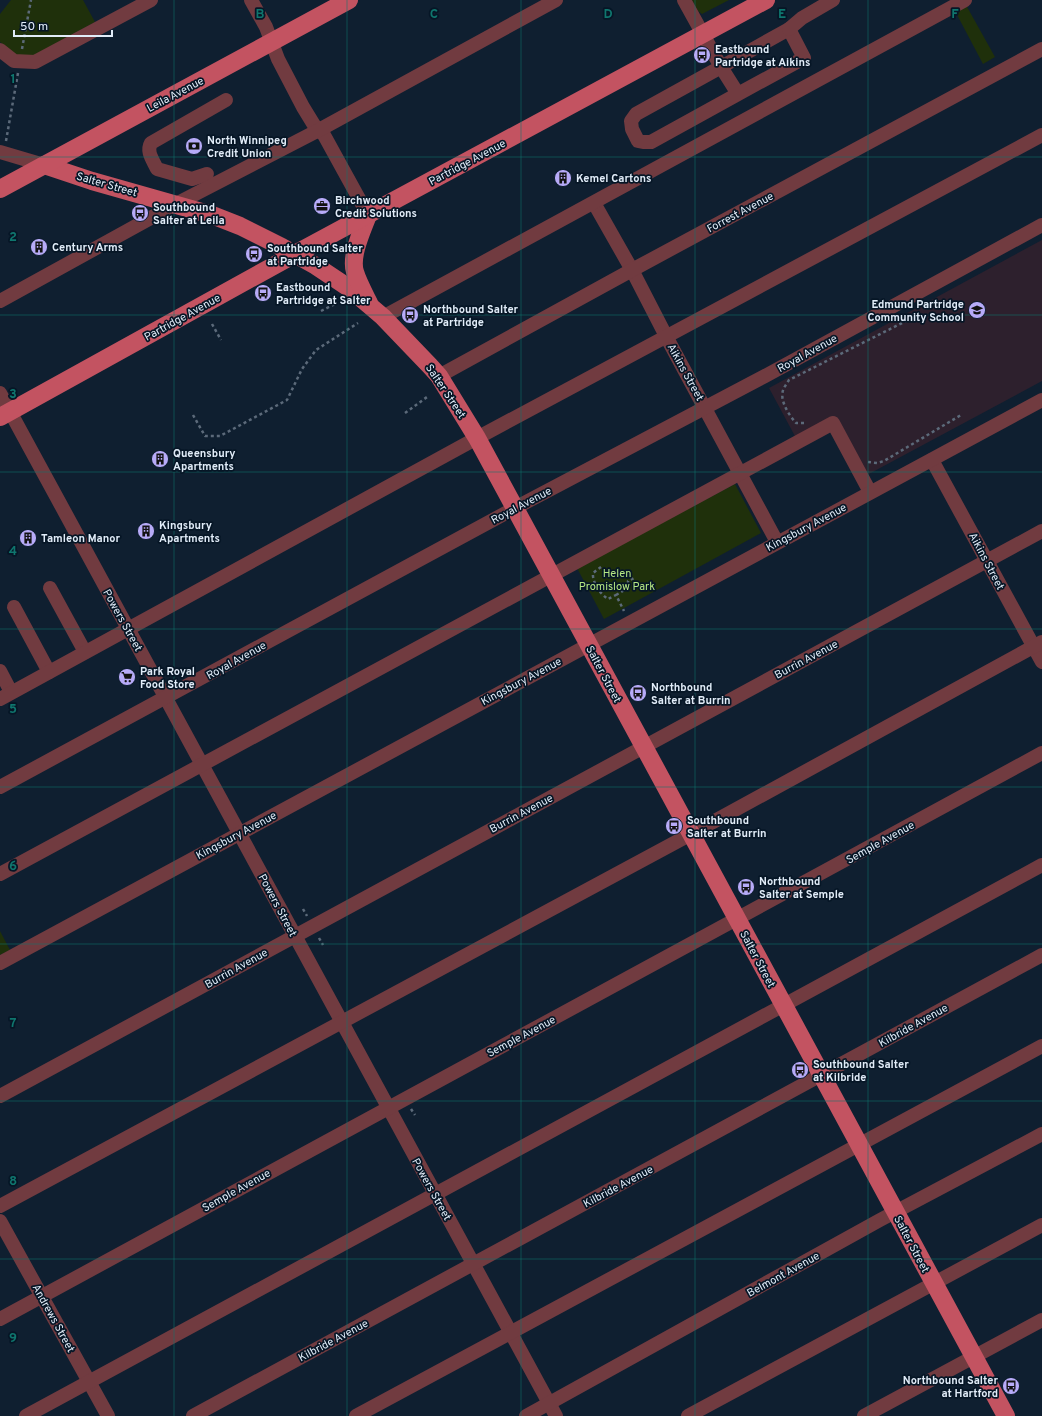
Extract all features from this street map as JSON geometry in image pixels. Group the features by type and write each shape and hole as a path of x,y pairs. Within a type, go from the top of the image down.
{"main road":[{"name":"Leila Avenue","path":"0,189 349,0"},
{"name":"Partridge Avenue","path":"5,415 296,254 766,0"},
{"name":"Salter Street","path":"44,165 92,181 212,215 240,226 296,254 334,277 376,312 439,376 477,438 1006,1416"},
{"path":"368,215 354,256 354,271 376,312"}],"street":[{"path":"0,50 14,62 35,62 152,0"},
{"path":"251,0 266,27 278,59 300,100 314,125 324,135 368,215"},
{"path":"0,301 176,204 319,130 556,0"},
{"path":"684,0 702,35 738,94"},
{"path":"788,29 804,58 651,142 638,141 632,129 631,121 636,114 788,29 802,18 833,0"},
{"path":"376,312 594,203 965,0"},
{"name":"Forrest Avenue","path":"439,376 1042,49"},
{"path":"206,174 192,179 157,169 148,151 148,147 151,143 226,100"},
{"path":"0,671 6,695 477,438 667,338 1042,135"},
{"name":"Salter Street","path":"2,152 44,165"},
{"name":"Aikins Street","path":"594,203 632,270 777,542"},
{"name":"Royal Avenue","path":"0,787 515,508 765,376 1042,225"},
{"name":"Powers Street","path":"0,393 5,415 166,698 552,1410"},
{"name":"Kingsbury Avenue","path":"0,963 1042,400"},
{"path":"0,874 833,423 870,492"},
{"name":"Aikins Street","path":"932,460 987,560 1038,644 1042,662"},
{"name":"Burrin Avenue","path":"0,1096 1042,531"},
{"path":"50,588 85,652"},
{"path":"14,607 49,672"},
{"path":"0,1206 691,834 1038,644"},
{"name":"Semple Avenue","path":"0,1319 1042,753"},
{"path":"26,1416 1042,865"},
{"name":"Kilbride Avenue","path":"193,1416 1042,955"},
{"path":"356,1416 1042,1046"},
{"name":"Belmont Avenue","path":"526,1416 552,1410 895,1212 1042,1134"},
{"name":"Andrews Street","path":"0,1221 43,1296 108,1416"},
{"path":"688,1416 1042,1225"},
{"path":"864,1416 1042,1320"}],"path":[{"path":"2,152 9,132 31,0"},
{"path":"321,311 335,304"},
{"path":"808,422 803,424 796,423 790,415 782,398 783,389 789,380 908,320"},
{"path":"193,415 205,436 220,436 287,400 302,369 312,353 358,322"},
{"path":"212,324 221,340"},
{"path":"405,413 427,397"},
{"path":"866,458 869,462 877,463 884,461 961,415"},
{"path":"602,568 593,573 592,578 602,596 608,599 628,588 628,581 636,576"},
{"path":"616,595 624,611"}],"shaded area":[{"name":"Edmund Partridge Community School","path":"1042,240 1042,381 867,475 835,417 796,438 769,388"}],"green space":[{"path":"11,0 83,0 95,22 33,56 17,56 0,42 0,14"},
{"path":"692,0 729,0 702,14 698,11"},
{"path":"966,5 995,57 983,64 955,11"},
{"name":"Helen Promislow Park","path":"735,484 761,533 604,619 577,568"},
{"path":"0,931 10,950 0,955"}],"place":[{"name":"Eastbound Partridge at Aikins","path":"702,55"},
{"name":"North Winnipeg Credit Union","path":"194,146"},
{"name":"Kemel Cartons","path":"563,178"},
{"name":"Birchwood Credit Solutions","path":"322,206"},
{"name":"Southbound Salter at Leila","path":"140,213"},
{"name":"Century Arms","path":"39,247"},
{"name":"Southbound Salter at Partridge","path":"254,254"},
{"name":"Eastbound Partridge at Salter","path":"263,293"},
{"name":"Edmund Partridge Community School","path":"977,310"},
{"name":"Northbound Salter at Partridge","path":"410,315"},
{"name":"Queensbury Apartments","path":"160,459"},
{"name":"Kingsbury Apartments","path":"146,531"},
{"name":"Tamleon Manor","path":"28,538"},
{"name":"Park Royal Food Store","path":"127,677"},
{"name":"Northbound Salter at Burrin","path":"638,693"},
{"name":"Southbound Salter at Burrin","path":"674,826"},
{"name":"Northbound Salter at Semple","path":"746,887"},
{"name":"Southbound Salter at Kilbride","path":"800,1070"},
{"name":"Northbound Salter at Hartford","path":"1011,1386"}]}
